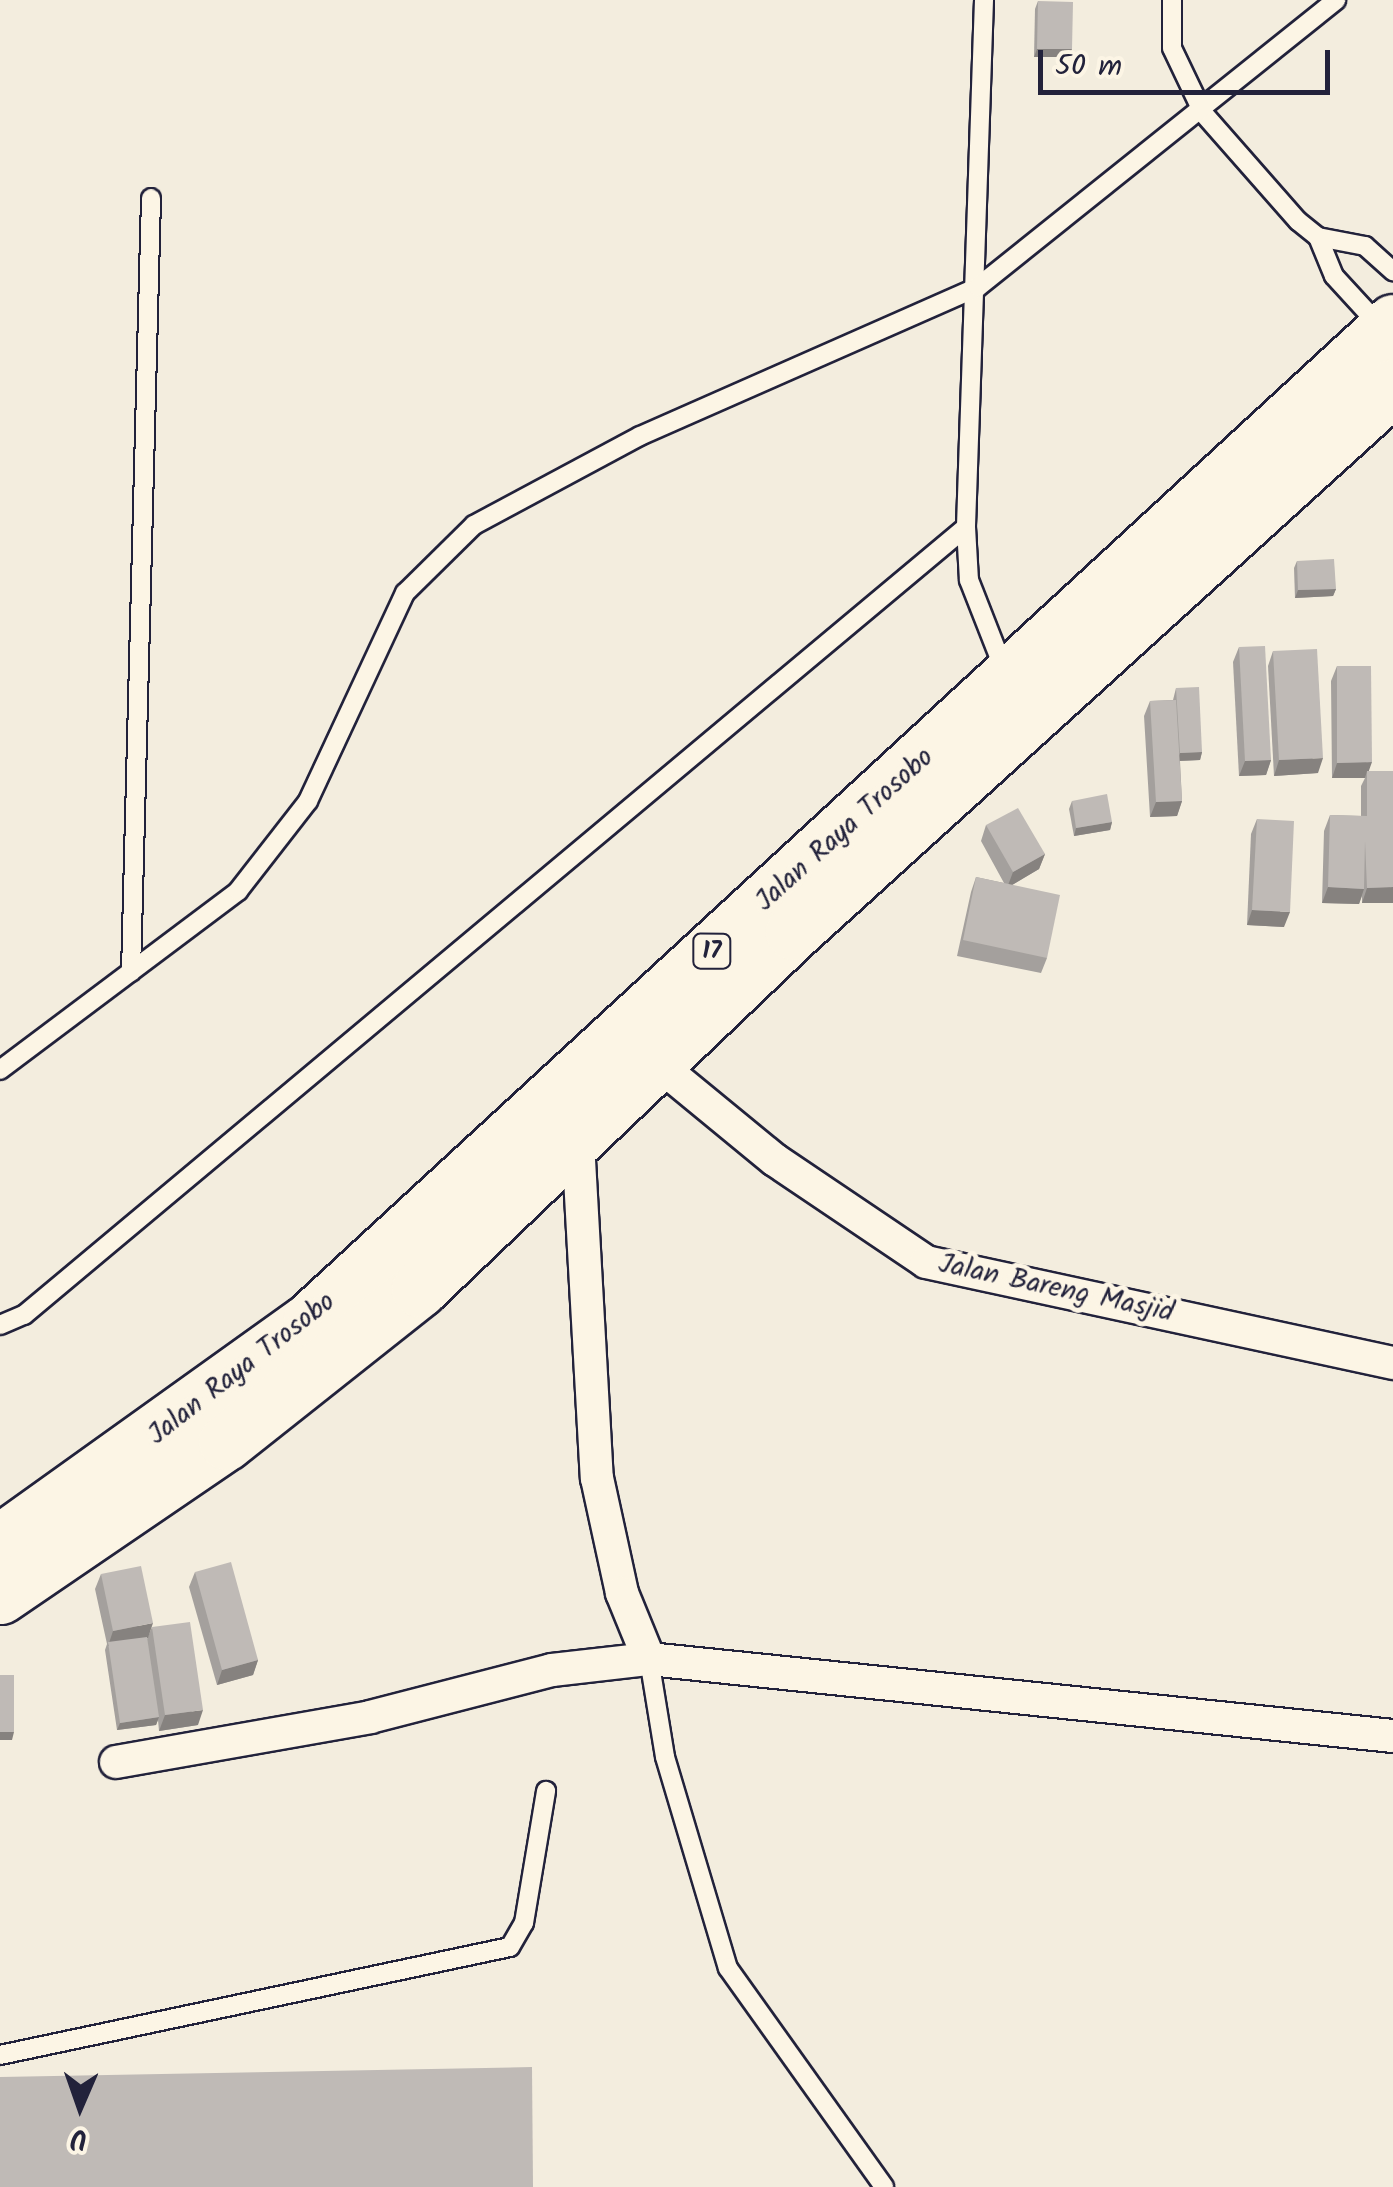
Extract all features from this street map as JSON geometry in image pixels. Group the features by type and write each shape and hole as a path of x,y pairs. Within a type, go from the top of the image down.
{"highway":[{"name":"Jalan Raya Trosobo","path":"0,1542 311,1320 1003,669 1384,326"},
{"name":"Jalan Raya Trosobo","path":"0,1596 75,1552 309,1378 578,1142 1393,387"}],"street":[{"name":"Jalan Bareng Masjid","path":"658,1064 775,1160 926,1262 1393,1364"},
{"path":"578,1142 597,1478 622,1593 649,1659"},
{"path":"116,1762 370,1717 552,1670 649,1659 1393,1736"}],"lane":[{"path":"984,0 978,287 966,527 969,580 1003,669"},
{"path":"1172,0 1172,48 1203,113 1318,237 1334,276 1384,326"},
{"path":"0,1070 238,891 308,801 405,593 474,525 640,436 978,287 1203,113 1336,0"},
{"path":"131,972 151,198"},
{"path":"1318,237 1365,246 1393,271"},
{"path":"0,1325 24,1315 966,527"},
{"path":"649,1659 665,1757 728,1968 869,2179 884,2187"},
{"path":"0,2055 510,1948 524,1923 546,1791"}],"building":[{"path":"1038,1 1073,2 1072,49 1037,49"},
{"path":"1334,559 1336,589 1298,590 1297,561"},
{"path":"1265,646 1271,760 1245,761 1239,647"},
{"path":"1317,649 1323,758 1279,760 1273,651"},
{"path":"1337,666 1371,666 1372,762 1337,763"},
{"path":"1199,687 1202,752 1180,753 1176,688"},
{"path":"1176,700 1182,801 1156,802 1150,701"},
{"path":"1367,771 1393,771 1393,887 1367,888 1365,841 1364,889 1328,887 1330,815 1367,816"},
{"path":"1107,794 1112,822 1076,828 1072,801"},
{"path":"1018,808 1045,854 1013,872 986,825"},
{"path":"1257,819 1294,821 1290,912 1252,910"},
{"path":"976,877 1060,895 1047,958 963,940"},
{"path":"231,1562 258,1660 222,1670 195,1572"},
{"path":"141,1566 153,1623 113,1631 101,1574"},
{"path":"190,1622 203,1710 165,1715 152,1627"},
{"path":"147,1637 159,1717 120,1723 108,1642"},
{"path":"0,1675 14,1675 14,1732 0,1732"},
{"path":"532,2067 533,2187 0,2187 0,2077"}]}
